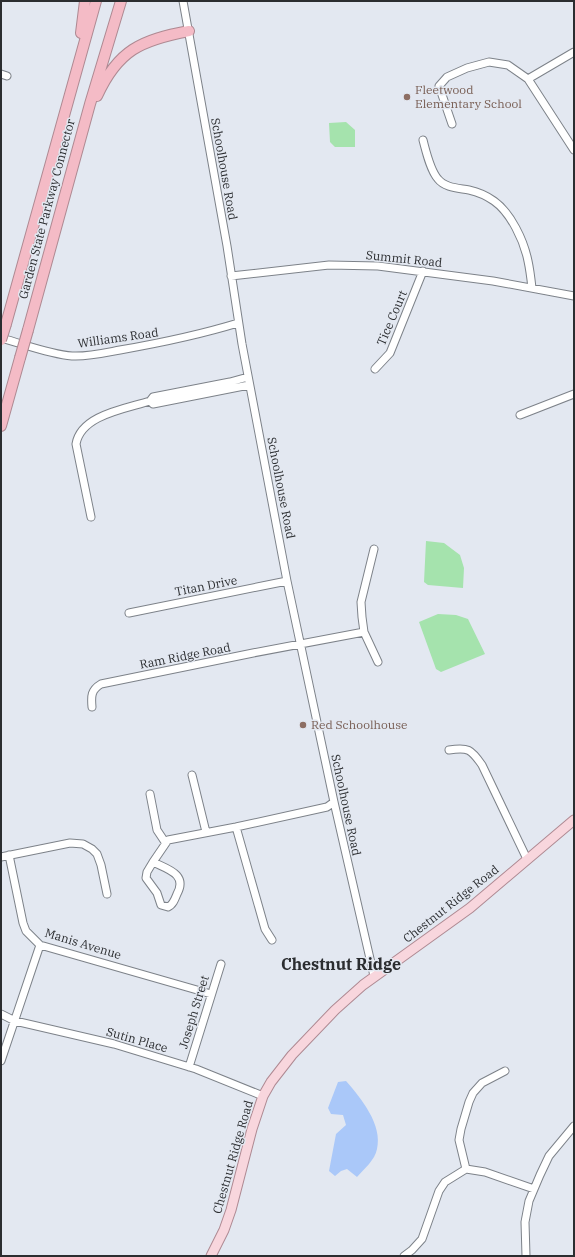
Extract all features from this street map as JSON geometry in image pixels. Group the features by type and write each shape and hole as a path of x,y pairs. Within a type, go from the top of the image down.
{"highway":[{"path":"69,95 82,28 85,1"},
{"name":"Garden State Parkway Connector","path":"1,339 96,1"},
{"name":"Garden State Parkway Connector","path":"1,426 83,127 121,1"},
{"path":"83,127 103,83 120,59 148,41 162,36 189,31"}],"main road":[{"name":"Chestnut Ridge Road","path":"211,1256 224,1230 231,1210 252,1129 263,1096 292,1054 335,1010 374,976 470,908 574,820"}],"street":[{"name":"Schoolhouse Road","path":"183,1 238,323 287,581 334,802 374,976"},
{"path":"528,79 574,52"},
{"path":"452,124 439,86 447,77 467,68 489,62 508,65 528,79 574,150"},
{"path":"423,140 431,166 438,180 454,188 469,190 486,196 504,210 518,232 525,250 532,288"},
{"name":"Summit Road","path":"231,276 344,264 392,267 423,271 574,296"},
{"name":"Tice Court","path":"375,369 390,353 423,271"},
{"name":"Williams Road","path":"1,339 72,356 160,344 191,337 238,323"},
{"path":"91,517 76,444 77,436 82,429 97,418 150,401 153,397 248,377"},
{"path":"150,401 153,404 250,385"},
{"path":"520,415 574,394"},
{"path":"374,549 362,602 362,617 364,632 378,662"},
{"name":"Titan Drive","path":"129,613 287,581"},
{"path":"300,645 364,632"},
{"name":"Ram Ridge Road","path":"92,707 92,691 101,684 255,652 300,645"},
{"path":"448,750 461,748 469,749 476,756 482,765 527,859"},
{"path":"192,775 206,832"},
{"path":"150,794 157,830 165,842"},
{"path":"152,862 173,871 179,880 179,890 172,905 168,907 161,905 157,893 146,878 152,862 165,842 168,840 327,807 334,802"},
{"path":"236,827 265,929 272,940"},
{"path":"1,857 70,843 83,844 97,854 101,865 107,894"},
{"name":"Manis Avenue","path":"9,855 23,923 26,931 40,945 211,994"},
{"path":"1,1061 40,945"},
{"name":"Joseph Street","path":"189,1067 221,964"},
{"name":"Sutin Place","path":"1,1014 15,1021 114,1044 189,1067 263,1096"},
{"path":"466,1169 459,1140 469,1102 473,1093 482,1083 505,1071"},
{"path":"526,1256 525,1222 529,1202 549,1156 574,1127"},
{"path":"404,1256 422,1239 439,1191 445,1182 466,1169 485,1172 534,1189"}],"green space":[{"path":"346,122 355,130 355,147 335,147 330,142 329,123"},
{"path":"426,541 444,543 460,555 464,568 463,588 428,585 424,582"},
{"path":"438,614 456,615 468,619 485,654 441,672 436,669 419,622"}],"water":[{"path":"346,1081 358,1095 369,1112 377,1131 378,1140 376,1153 369,1164 357,1177 347,1169 341,1171 335,1176 329,1171 336,1134 346,1125 343,1115 331,1114 328,1108 338,1082"}],"place":[{"name":"Fleetwood Elementary School","path":"407,97"},
{"name":"Red Schoolhouse","path":"303,725"}],"district":[{"name":"Chestnut Ridge","path":"341,964"}]}
